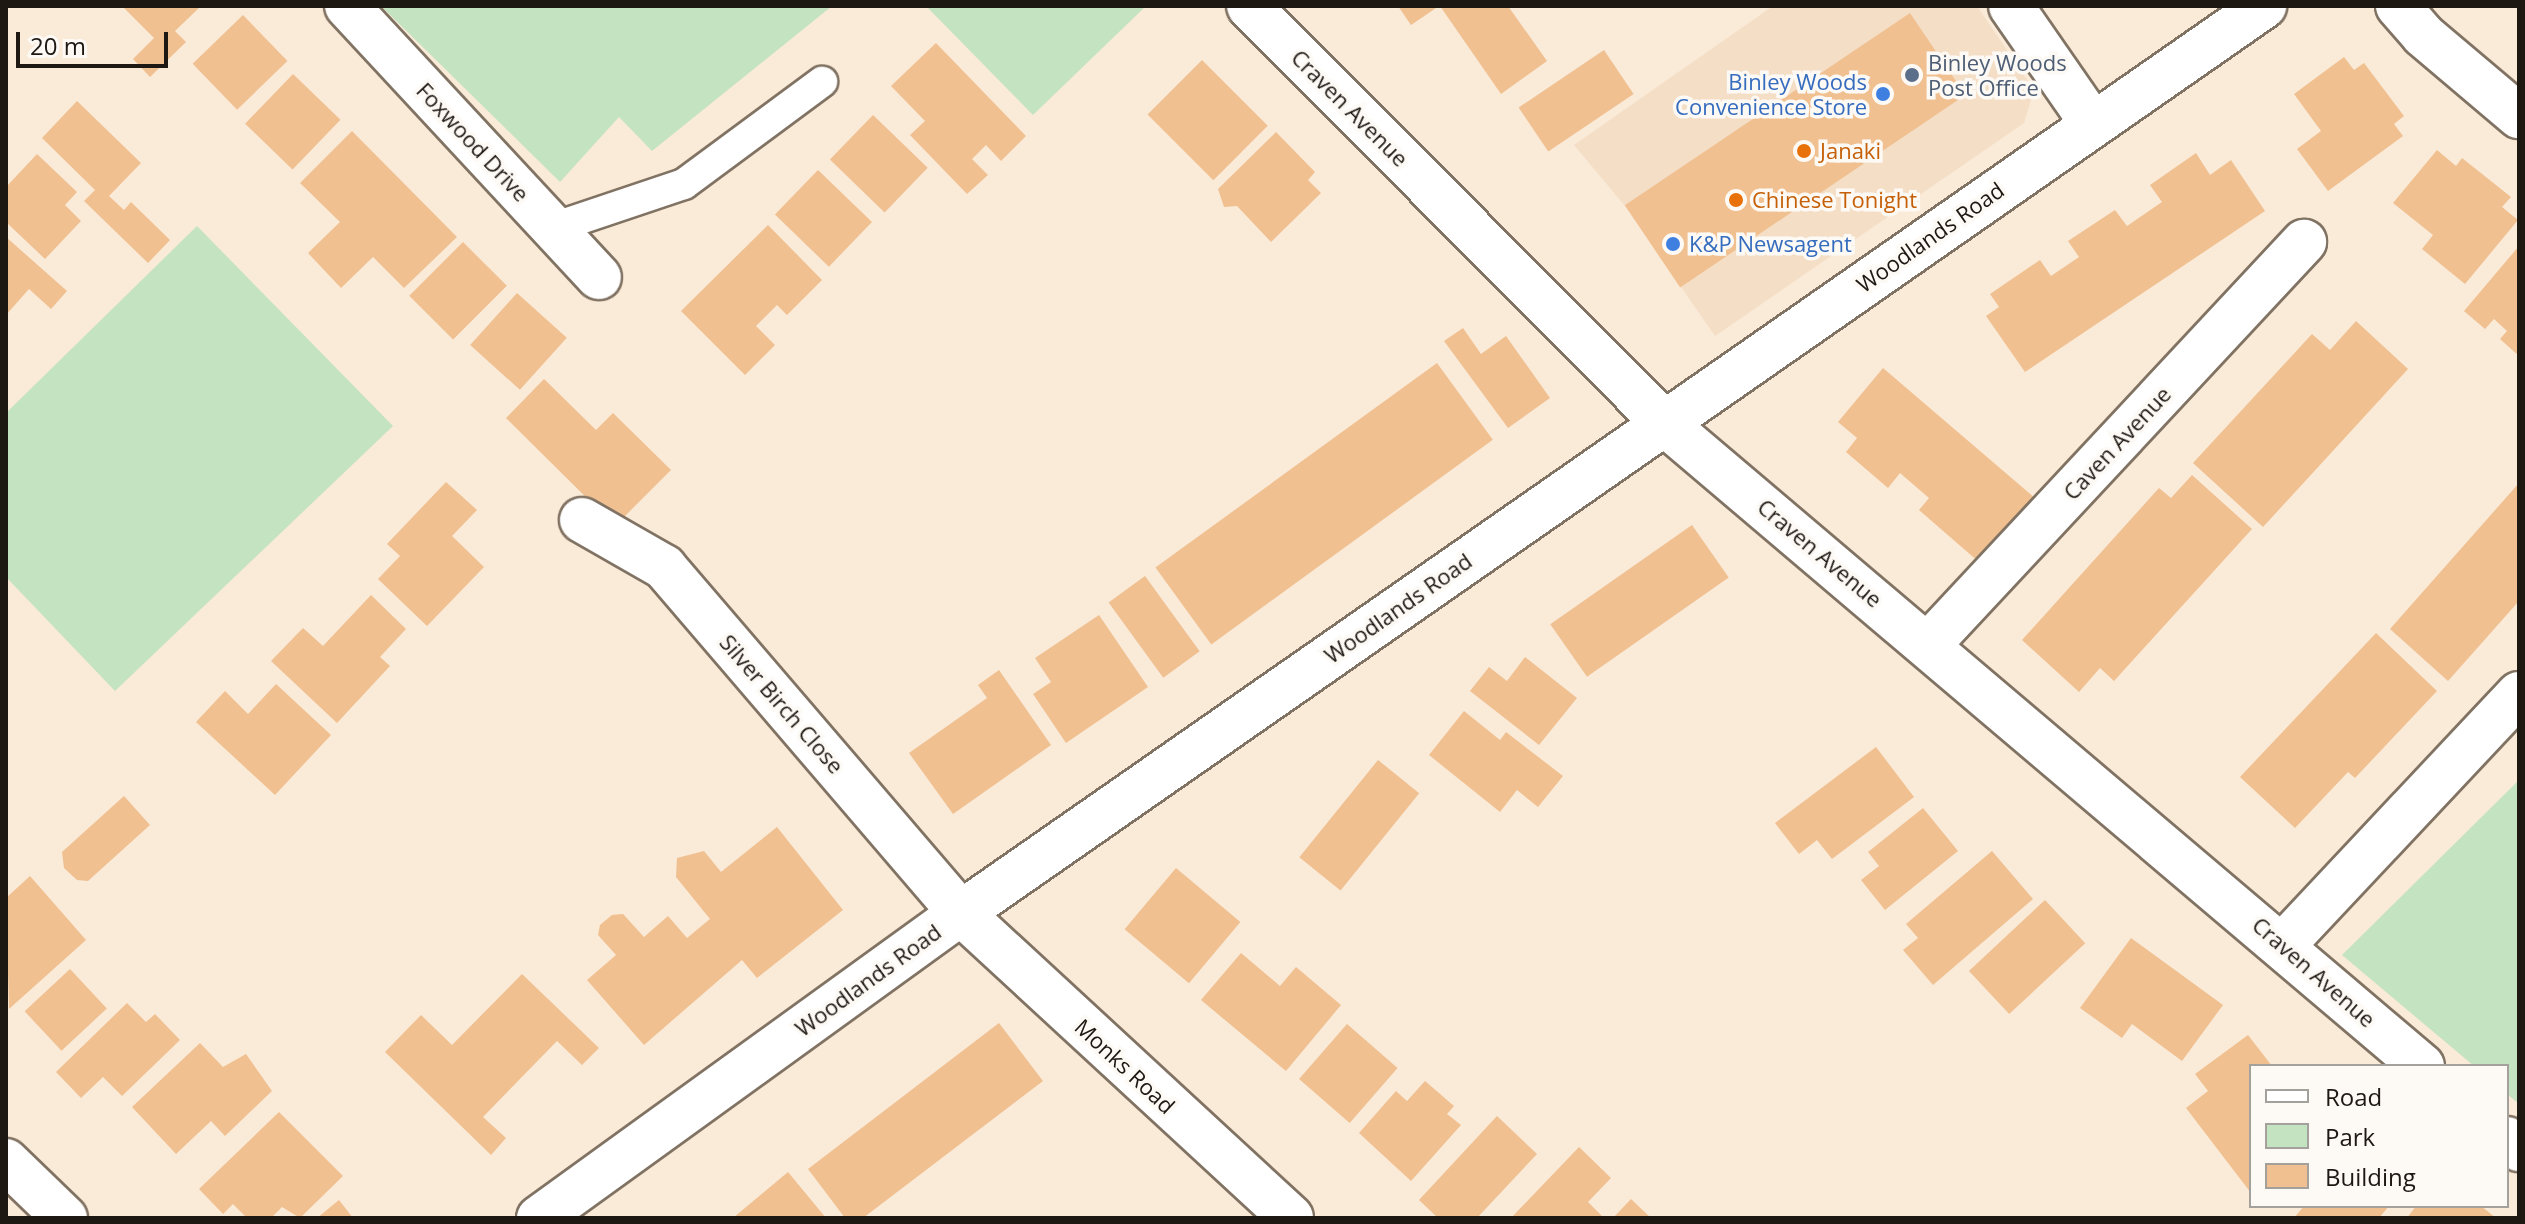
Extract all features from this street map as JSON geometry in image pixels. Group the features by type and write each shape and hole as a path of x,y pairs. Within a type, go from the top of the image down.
{"street":[{"name":"Foxwood Drive","path":"347,6 599,277"},
{"name":"Craven Avenue","path":"1249,6 1664,423 2284,944 2420,1064"},
{"path":"2011,6 2092,123"},
{"name":"Woodlands Road","path":"539,1218 961,913 2264,6"},
{"path":"2398,6 2423,35 2519,116"},
{"name":"Caven Avenue","path":"1929,644 2304,242"},
{"name":"Silver Birch Close","path":"582,520 664,567 961,913"},
{"path":"2284,944 2519,694"},
{"name":"Monks Road","path":"961,913 1291,1218"},
{"path":"6,1161 65,1218"}],"lane":[{"path":"553,228 684,184 822,82"}],"shaded area":[{"path":"1773,6 1977,6 2034,90 2024,123 1715,336 1625,206 1574,145"}],"green space":[{"path":"381,6 832,6 652,151 619,117 560,182"},
{"path":"926,6 1146,6 1033,115"},
{"path":"197,226 393,426 115,691 6,577 6,413"},
{"path":"2519,780 2519,1104 2509,1096 2509,1064 2472,1064 2342,955"}],"building":[{"path":"122,6 201,6 175,31 186,42 150,77 133,59 154,38"},
{"path":"1398,6 1439,6 1411,25"},
{"path":"1440,6 1508,6 1547,61 1501,94"},
{"path":"1910,13 1965,95 1680,287 1625,205"},
{"path":"243,15 287,61 237,110 193,64"},
{"path":"936,43 1026,136 1001,161 986,145 972,159 988,175 967,194 910,135 925,121 891,86"},
{"path":"1604,50 1634,94 1548,152 1519,108"},
{"path":"2344,57 2354,70 2364,63 2404,116 2394,124 2403,136 2328,191 2297,149 2321,131 2294,94"},
{"path":"1202,60 1268,126 1213,180 1148,114"},
{"path":"293,74 340,120 293,169 245,124"},
{"path":"77,101 141,163 109,196 124,210 131,202 170,240 148,263 84,201 95,190 42,138"},
{"path":"873,115 928,168 885,212 830,160"},
{"path":"352,131 457,237 404,288 373,257 341,288 308,253 340,222 300,183"},
{"path":"1276,132 1315,172 1308,180 1321,193 1271,242 1237,206 1224,207 1218,189"},
{"path":"2437,150 2456,166 2462,158 2511,197 2502,207 2518,220 2465,284 2422,249 2433,235 2393,203"},
{"path":"2196,153 2210,175 2231,160 2265,211 2025,372 1986,316 1999,307 1990,294 2040,260 2051,276 2079,257 2068,241 2115,210 2127,226 2162,202 2150,185"},
{"path":"37,154 77,192 65,205 81,221 45,259 6,222 6,187"},
{"path":"818,170 872,222 829,267 775,215"},
{"path":"768,225 822,280 787,315 777,305 756,326 775,345 745,375 681,311"},
{"path":"6,237 67,291 51,309 29,289 6,315"},
{"path":"463,242 507,286 453,340 409,296"},
{"path":"2519,246 2519,356 2500,339 2507,331 2494,319 2485,329 2464,311"},
{"path":"517,293 567,338 520,390 470,345"},
{"path":"2356,321 2408,369 2263,527 2193,463 2312,334 2330,350"},
{"path":"1463,328 1481,354 1506,336 1550,398 1508,428 1444,341"},
{"path":"1437,363 1493,440 1211,644 1155,568"},
{"path":"1883,368 2035,498 1980,563 1919,510 1929,498 1900,473 1888,488 1846,452 1857,438 1838,422"},
{"path":"544,379 596,430 613,413 671,470 615,526 506,418"},
{"path":"2192,475 2252,529 2114,681 2100,668 2079,692 2022,640 2159,488 2171,498"},
{"path":"446,482 477,510 452,536 484,567 427,626 378,579 400,556 387,544"},
{"path":"2519,483 2519,601 2448,681 2390,629"},
{"path":"1692,525 1729,577 1587,677 1550,624"},
{"path":"1145,576 1200,651 1163,678 1109,602"},
{"path":"371,595 406,629 380,657 390,666 337,723 271,661 303,628 323,646"},
{"path":"1099,615 1148,687 1066,743 1033,694 1051,682 1035,658"},
{"path":"2376,633 2437,691 2355,778 2348,772 2295,828 2240,777"},
{"path":"1525,657 1577,698 1539,745 1470,691 1489,667 1507,681"},
{"path":"999,670 1051,745 953,814 909,753 987,698 978,685"},
{"path":"276,684 331,735 275,795 196,722 225,691 248,714"},
{"path":"1464,711 1500,740 1506,732 1563,776 1538,807 1517,790 1500,812 1429,755"},
{"path":"1876,747 1914,797 1832,859 1817,840 1799,854 1775,823"},
{"path":"1378,760 1419,793 1341,890 1299,857"},
{"path":"124,796 150,825 88,881 77,880 64,868 62,852"},
{"path":"1923,808 1958,851 1885,910 1861,880 1879,866 1868,852"},
{"path":"777,827 843,910 757,978 742,960 644,1045 587,980 616,955 598,935 600,925 612,915 623,914 644,937 668,916 687,938 710,919 676,877 677,858 704,851 721,872"},
{"path":"1992,851 2033,899 1933,985 1903,950 1918,938 1906,924"},
{"path":"1176,868 1240,922 1189,983 1125,929"},
{"path":"30,876 86,940 9,1009 6,898"},
{"path":"2045,900 2085,943 2009,1014 1969,971"},
{"path":"2131,938 2223,1005 2182,1061 2132,1024 2122,1038 2080,1008"},
{"path":"1241,953 1280,986 1296,967 1341,1005 1286,1071 1201,1000"},
{"path":"70,969 107,1008 61,1051 25,1011"},
{"path":"522,974 599,1048 582,1065 557,1041 483,1117 506,1138 491,1155 385,1052 421,1015 452,1045"},
{"path":"127,1003 146,1022 155,1014 180,1040 122,1096 103,1077 81,1098 56,1072"},
{"path":"999,1023 1043,1081 863,1218 845,1218 808,1169"},
{"path":"1347,1024 1398,1068 1350,1123 1299,1079"},
{"path":"2248,1035 2270,1064 2249,1064 2249,1190 2186,1108 2208,1091 2195,1074"},
{"path":"200,1043 223,1067 246,1054 272,1091 225,1136 211,1121 176,1154 132,1107"},
{"path":"1425,1081 1454,1106 1447,1114 1461,1125 1411,1181 1359,1133 1396,1091 1407,1101"},
{"path":"279,1112 343,1176 300,1218 282,1207 271,1218 247,1218 233,1204 223,1214 199,1189"},
{"path":"1497,1116 1537,1154 1477,1218 1438,1218 1419,1200"},
{"path":"1579,1147 1611,1178 1588,1202 1604,1218 1511,1218"},
{"path":"788,1172 826,1218 733,1218"},
{"path":"1631,1199 1651,1218 1613,1218"},
{"path":"339,1200 353,1218 317,1218"},
{"path":"2302,1208 2387,1208 2379,1218 2294,1218"},
{"path":"2414,1208 2484,1208 2496,1218 2407,1218"}],"place":[{"name":"Binley Woods Post Office","path":"1912,75"},
{"name":"Binley Woods Convenience Store","path":"1883,94"},
{"name":"Janaki","path":"1804,151"},
{"name":"Chinese Tonight","path":"1736,200"},
{"name":"K&P Newsagent","path":"1673,244"}]}
